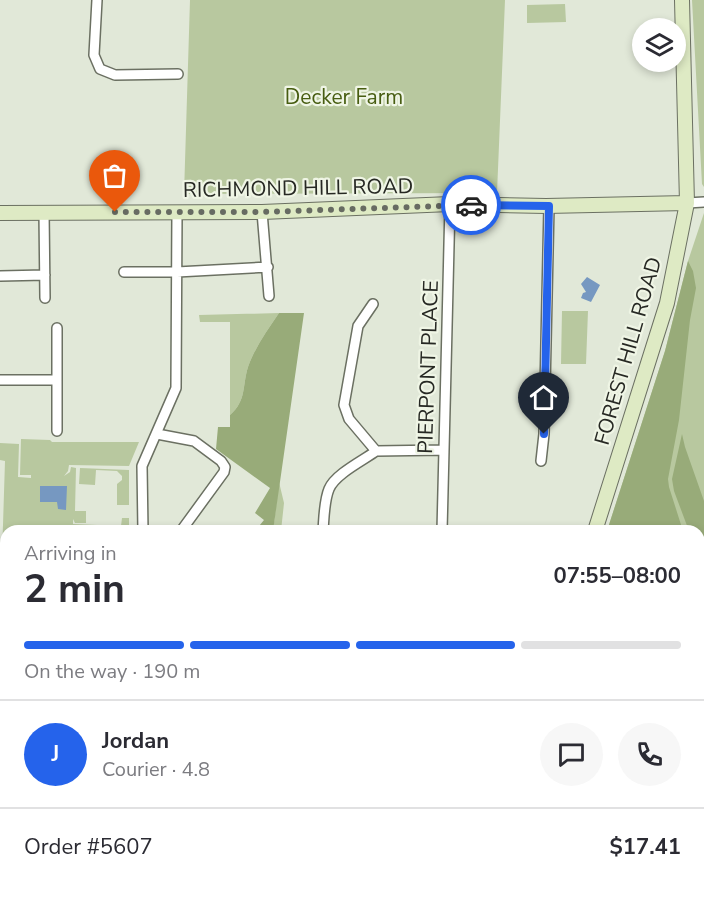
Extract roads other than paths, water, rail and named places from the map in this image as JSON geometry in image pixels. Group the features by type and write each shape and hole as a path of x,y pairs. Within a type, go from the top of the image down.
{"street":[{"path":"97,0 94,55 100,69 115,75 178,74"},
{"name":"FOREST HILL ROAD","path":"598,525 667,303 687,203 682,0"},
{"name":"RICHMOND HILL ROAD","path":"0,213 262,212 450,204 549,206 704,202"},
{"name":"PIERPONT PLACE","path":"442,525 450,204"},
{"path":"541,461 544,426 549,206"},
{"path":"44,212 45,298"},
{"path":"142,525 142,466 158,434 176,388 177,212"},
{"path":"262,212 269,296"},
{"path":"124,272 177,272 268,267"},
{"path":"0,276 45,275"},
{"path":"373,304 358,326 344,405 348,419 376,451"},
{"path":"57,328 57,431"},
{"path":"0,381 57,380"},
{"path":"158,434 194,441 221,461 225,467 224,472 185,525"},
{"path":"324,525 327,494 331,484 376,451 444,450"}],"water":[{"path":"587,277 600,285 591,302 581,298 586,292 581,284"},
{"path":"40,486 67,486 66,510 58,509 57,502 40,502"}],"park label":[{"name":"Decker Farm","path":"344,97"}]}
